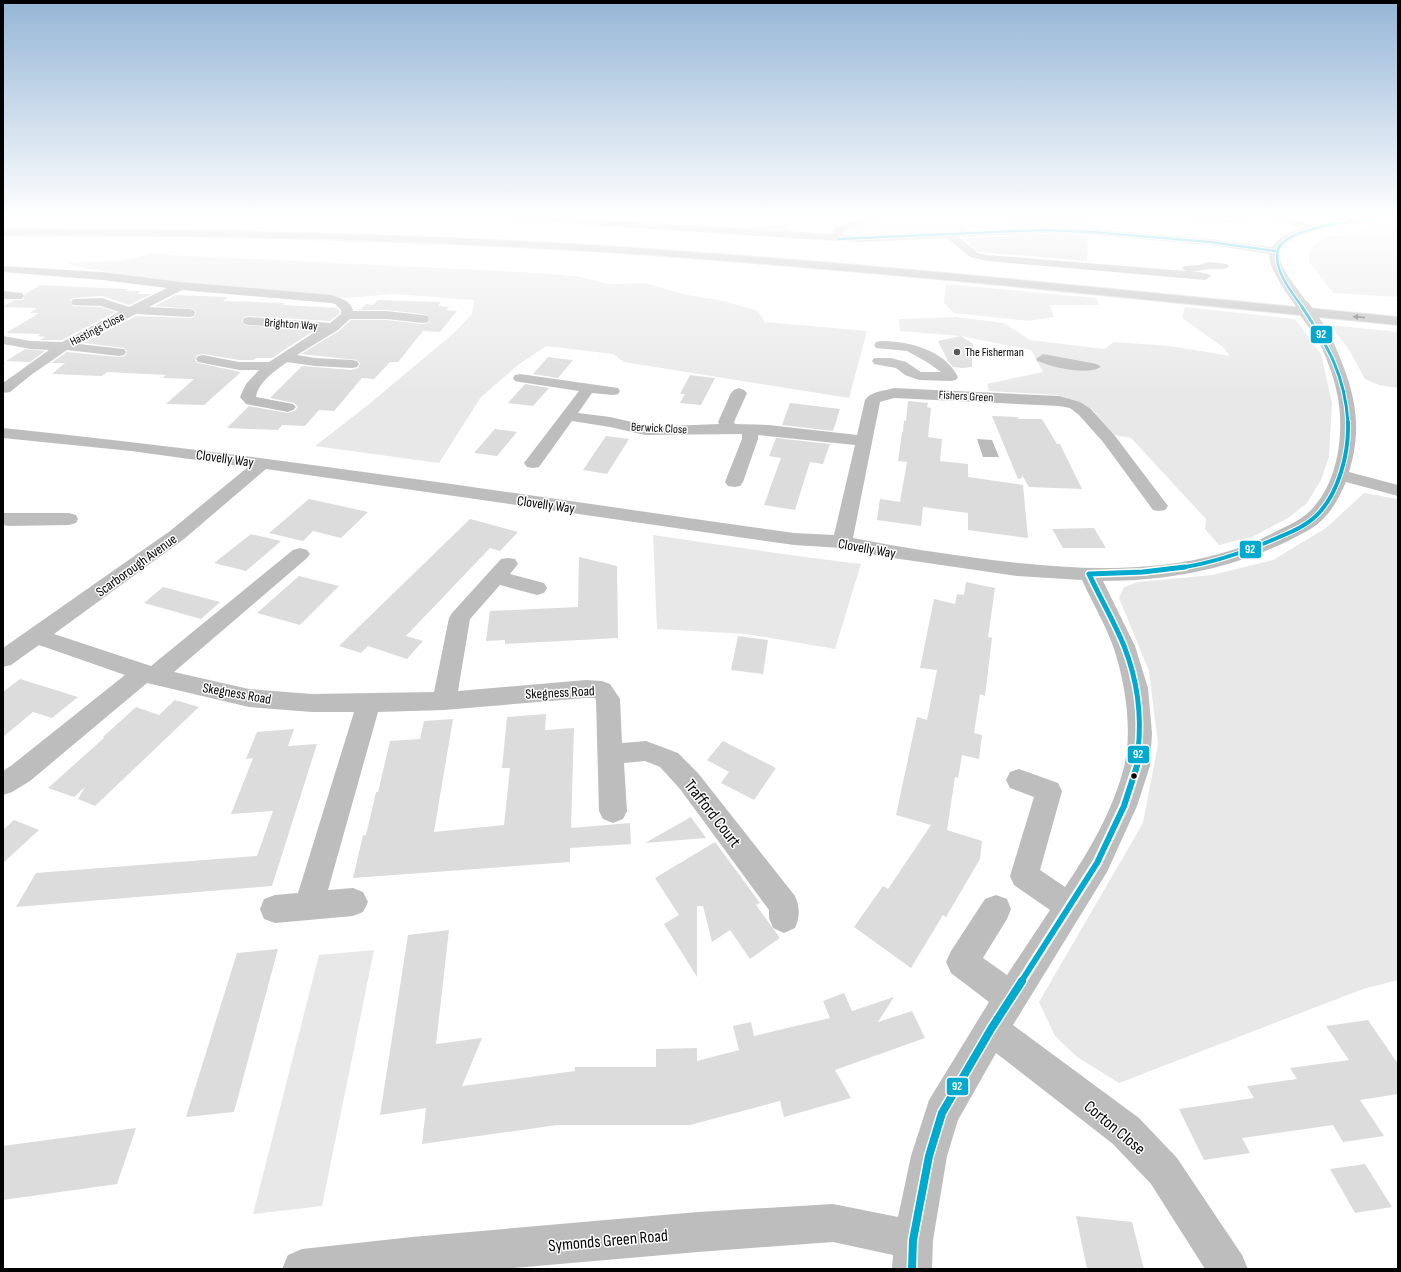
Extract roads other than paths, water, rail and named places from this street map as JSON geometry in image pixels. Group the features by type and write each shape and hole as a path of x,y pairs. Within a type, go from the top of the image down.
{"main road":[{"name":"Brighton Way","path":"92,275 180,286 331,299 338,301 346,307 347,315 340,322 271,366 248,390 248,397 251,401 258,404 288,407"},
{"path":"913,275 1398,321"},
{"path":"1009,275 1398,311"},
{"path":"1196,275 1205,276"},
{"path":"913,1255 929,1156 942,1113 991,1029 1097,863 1124,806 1137,766 1140,733 1136,688 1124,646 1089,574 1146,572 1202,565 1254,550 1300,528 1321,511 1332,493 1340,475 1347,448 1348,430 1346,399 1342,377 1324,338 1282,275"},
{"name":"Hastings Close","path":"7,385 64,346 180,286"},
{"path":"3,295 18,296"},
{"name":"Hastings Close","path":"77,302 102,302 133,311 189,313"},
{"path":"347,315 423,319"},
{"name":"Brighton Way","path":"249,321 333,327"},
{"name":"Hastings Close","path":"3,340 31,345 64,346 119,352"},
{"path":"842,542 872,400 877,396 880,378 882,341 920,351 957,378 919,376 910,372 901,365 891,362 880,378"},
{"path":"285,357 315,362 352,364"},
{"path":"203,359 239,366 271,366"},
{"path":"520,378 613,391"},
{"name":"Fishers Green","path":"880,378 904,392 1059,401 1076,405 1085,412 1109,439 1159,506"},
{"path":"533,463 588,388"},
{"path":"728,429 726,422 739,393"},
{"name":"Berwick Close","path":"568,416 610,422 645,430 769,430 863,441"},
{"path":"734,482 750,438 750,430"},
{"name":"Clovelly Way","path":"3,433 68,439 263,463 794,539 842,542 889,552 1013,569 1089,574"},
{"name":"Scarborough Avenue","path":"3,659 177,535 263,463"},
{"path":"1340,475 1398,491"},
{"path":"3,519 69,519"},
{"path":"3,784 21,773 120,693 148,675 300,554"},
{"path":"444,701 460,618 502,571 537,588"},
{"name":"Skegness Road","path":"37,636 148,675 249,698 312,703 369,704 444,701 586,689 602,690 608,699 613,811"},
{"path":"309,906 369,704"},
{"name":"Trafford Court","path":"610,754 646,750 669,760 689,781 784,906 784,918"},
{"path":"1018,780 1048,791 1024,876 1069,906"},
{"path":"275,909 353,902"},
{"path":"996,909 962,962 1011,998"},
{"name":"Corton Close","path":"991,1029 1126,1131 1164,1171 1228,1269"},
{"name":"Symonds Green Road","path":"302,1269 412,1257 698,1232 832,1223 913,1255"}],"place":[{"name":"The Fisherman","path":"957,352"}]}
